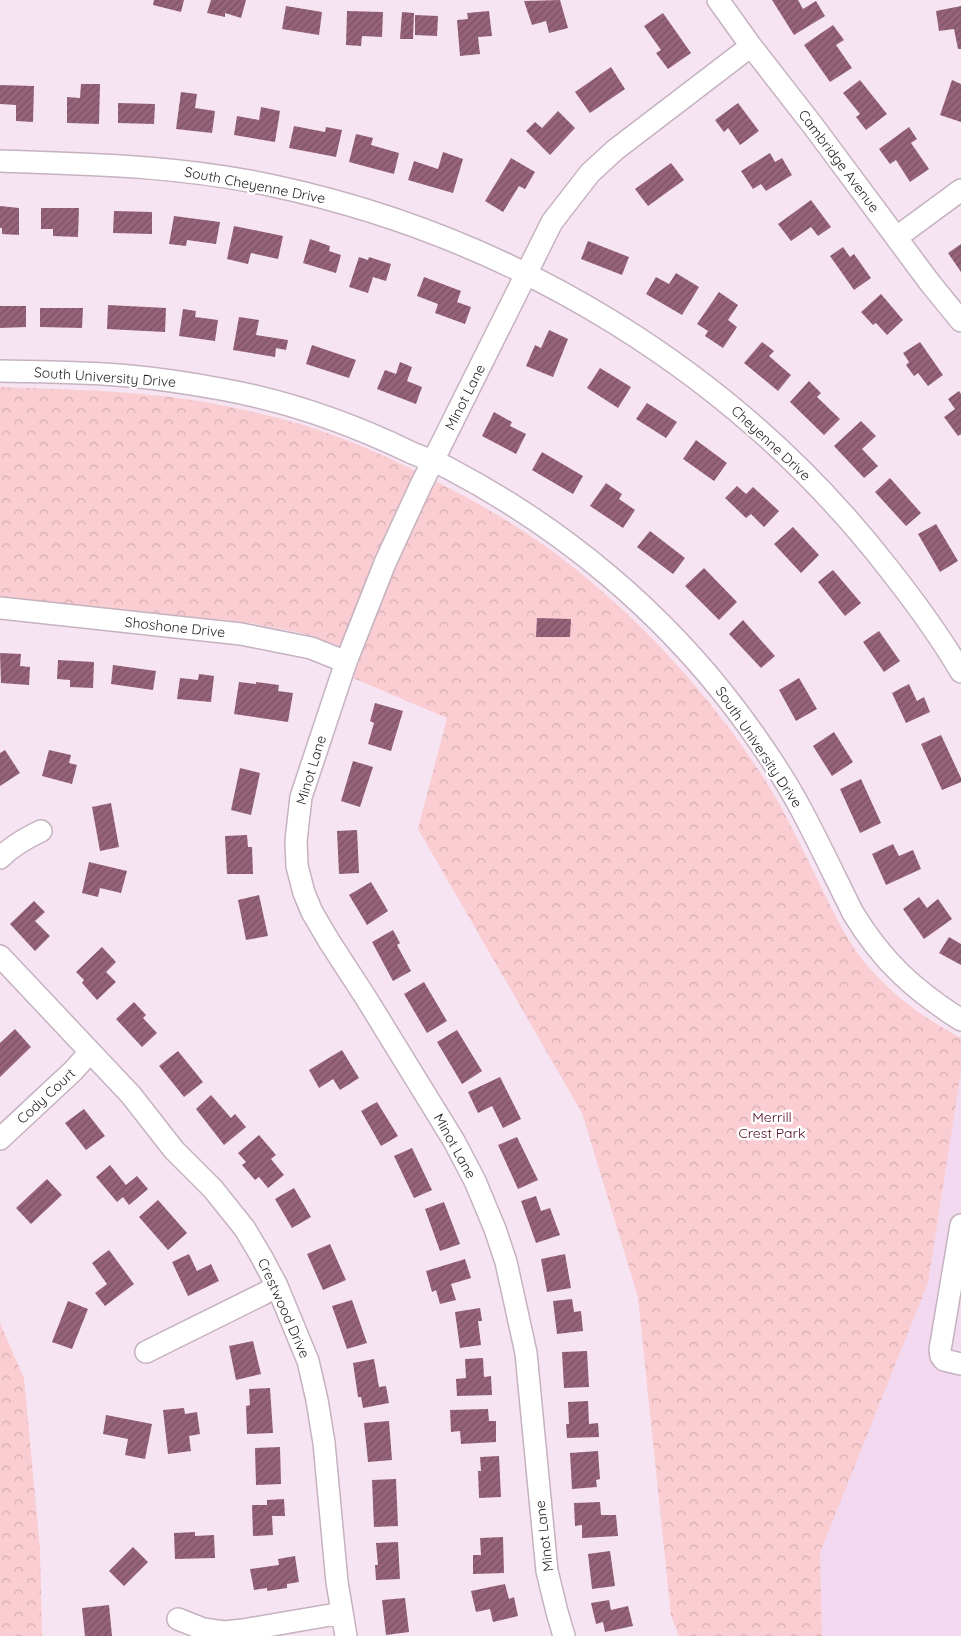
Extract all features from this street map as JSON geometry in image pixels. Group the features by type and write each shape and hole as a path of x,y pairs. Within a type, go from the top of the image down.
{"street":[{"name":"Cambridge Avenue","path":"718,0 961,321"},
{"name":"Minot Lane","path":"564,1636 548,1571 526,1353 506,1262 495,1230 474,1181 454,1141 312,912 299,876 296,841 301,798 346,662 385,563 420,487 552,222 590,173 629,138 751,46"},
{"name":"South Cheyenne Drive","path":"0,161 140,167 174,170 272,185 327,198 414,226 475,249 526,274"},
{"path":"897,237 961,190"},
{"name":"Cheyenne Drive","path":"526,274 591,308 648,343 704,384 763,433 825,494 874,550 912,598 961,672"},
{"name":"South University Drive","path":"0,371 127,376 175,381 282,403 342,422 448,467 522,510 569,544 628,593 678,641 719,687 740,714 784,780 802,811 852,913 862,928 891,965 915,988 961,1020"},
{"name":"Shoshone Drive","path":"0,608 241,634 311,648 346,662"},
{"path":"0,858 25,839 42,831"},
{"name":"Crestwood Drive","path":"0,956 131,1096 174,1150 213,1189 245,1230 277,1286 308,1361 317,1400 324,1442 337,1582 346,1636"},
{"name":"Cody Court","path":"0,1138 73,1071 90,1052"},
{"path":"961,1225 940,1350 944,1360 961,1364"},
{"path":"146,1352 277,1286"},
{"path":"178,1619 203,1629 224,1632 342,1613"}],"shaded area":[{"path":"961,1072 961,1636 822,1636 820,1553 928,1283"}],"green space":[{"name":"Merrill Crest Park","path":"0,387 101,391 176,398 237,408 301,424 356,444 409,467 481,506 535,539 568,563 625,612 653,639 704,696 749,756 770,788 841,926 864,962 909,1005 961,1038 961,1072 928,1283 820,1553 822,1636 679,1636 671,1616 638,1297 582,1113 418,829 447,718 353,678 362,654 306,634 250,623 0,597"},
{"path":"0,1323 24,1378 40,1549 42,1636 0,1636"}],"building":[{"path":"154,0 184,0 181,12 153,5"},
{"path":"211,0 246,0 241,18 225,13 225,17 207,13"},
{"path":"560,0 568,28 549,33 546,21 532,25 524,1"},
{"path":"772,0 798,0 803,9 816,1 825,16 794,35"},
{"path":"286,6 322,12 319,35 282,29"},
{"path":"961,6 961,49 958,49 954,29 939,31 936,11"},
{"path":"347,11 383,12 382,37 362,36 361,46 346,45"},
{"path":"489,11 492,36 478,37 480,54 460,56 457,20 468,19 467,13"},
{"path":"402,12 414,13 413,39 400,39"},
{"path":"663,13 691,53 668,69 656,53 661,50 644,26"},
{"path":"415,15 438,16 437,36 415,35"},
{"path":"833,25 844,40 836,45 852,68 830,82 804,45"},
{"path":"611,67 625,89 590,113 575,92"},
{"path":"860,80 887,114 866,130 856,117 860,114 843,93"},
{"path":"952,80 961,84 961,122 940,115"},
{"path":"81,84 100,84 99,124 67,123 67,97 80,98"},
{"path":"0,85 34,86 33,122 16,121 16,105 0,104"},
{"path":"181,92 197,94 195,108 215,111 212,133 176,129"},
{"path":"118,103 155,104 154,124 118,123"},
{"path":"738,103 759,131 740,145 728,128 724,132 715,120"},
{"path":"261,107 280,111 275,142 234,135 237,116 259,120"},
{"path":"558,111 575,128 550,155 526,131 535,122 542,128"},
{"path":"294,126 325,132 326,127 342,130 336,157 289,148"},
{"path":"909,127 917,139 911,143 929,169 910,182 896,160 890,164 879,149"},
{"path":"356,134 373,138 371,145 399,153 394,174 349,162"},
{"path":"443,152 463,159 453,193 408,180 414,161 438,169"},
{"path":"770,153 775,162 782,158 792,175 766,191 761,184 753,189 741,171"},
{"path":"511,158 535,172 525,189 519,186 503,212 485,201"},
{"path":"671,163 684,180 648,206 635,189"},
{"path":"811,200 831,227 818,236 811,227 791,241 778,224"},
{"path":"0,206 19,208 19,235 2,234 2,228 0,228"},
{"path":"41,208 79,208 78,237 53,236 53,229 41,229"},
{"path":"114,211 152,212 152,234 113,233"},
{"path":"174,216 220,222 216,244 187,240 186,246 169,244"},
{"path":"234,226 283,236 278,259 251,253 248,264 227,259"},
{"path":"310,239 330,246 329,251 341,255 336,273 303,263"},
{"path":"588,241 629,257 622,275 581,259"},
{"path":"961,244 961,272 948,253"},
{"path":"843,247 850,257 854,254 871,278 854,290 830,256"},
{"path":"359,257 368,260 369,257 391,264 386,281 373,277 368,293 349,287"},
{"path":"676,273 699,287 682,315 646,294 656,277 669,284"},
{"path":"424,277 461,291 457,302 471,307 465,324 435,313 438,304 417,296"},
{"path":"719,292 738,305 728,320 737,327 723,348 705,336 708,331 697,324"},
{"path":"881,294 903,320 887,335 876,323 873,325 861,312"},
{"path":"108,305 166,308 165,332 107,329"},
{"path":"0,306 26,306 26,327 0,328"},
{"path":"40,308 83,308 82,328 40,327"},
{"path":"183,309 196,311 195,317 218,320 215,341 179,336"},
{"path":"239,317 259,320 256,335 288,340 286,350 276,348 275,357 233,350"},
{"path":"549,330 568,339 553,377 526,366 535,345 541,348"},
{"path":"762,342 774,351 769,356 791,375 778,391 744,363"},
{"path":"920,342 943,375 928,386 918,373 914,376 906,365 909,362 903,353"},
{"path":"312,345 356,360 349,378 306,364"},
{"path":"400,362 412,367 407,381 422,387 416,404 377,389 385,370 396,374"},
{"path":"600,368 631,387 618,408 587,388"},
{"path":"809,381 821,393 817,397 840,419 824,435 790,402"},
{"path":"959,391 961,394 961,434 958,436 944,417 955,409 948,399"},
{"path":"647,403 677,422 666,438 636,419"},
{"path":"494,412 512,422 510,426 526,434 516,454 482,436"},
{"path":"861,421 876,436 862,449 878,466 864,478 834,446"},
{"path":"696,440 727,463 714,481 683,459"},
{"path":"542,452 583,476 573,494 532,470"},
{"path":"890,478 921,513 906,526 875,492"},
{"path":"606,483 622,494 619,499 635,510 623,528 590,506"},
{"path":"737,486 746,494 753,487 779,511 764,527 751,514 746,518 725,498"},
{"path":"936,524 958,561 940,572 918,534"},
{"path":"793,527 819,555 801,573 774,544"},
{"path":"650,531 685,558 673,574 637,547"},
{"path":"704,568 737,602 719,620 685,586"},
{"path":"833,570 861,603 845,616 818,582"},
{"path":"537,618 571,619 570,637 536,637"},
{"path":"743,620 775,656 761,668 729,634"},
{"path":"879,631 900,661 884,672 863,642"},
{"path":"0,653 21,654 20,666 30,667 29,685 1,683"},
{"path":"58,660 94,662 93,688 70,687 70,680 57,679"},
{"path":"113,665 156,671 153,690 111,684"},
{"path":"199,674 214,676 211,702 177,699 180,678 198,680"},
{"path":"799,678 817,709 796,721 779,690"},
{"path":"239,682 279,685 278,691 293,693 288,722 234,714"},
{"path":"909,684 917,701 924,697 930,712 906,723 892,693"},
{"path":"375,703 403,711 391,751 368,744 374,723 370,721"},
{"path":"834,732 853,762 832,776 813,746"},
{"path":"941,735 961,778 961,782 942,790 921,744"},
{"path":"5,750 20,773 0,786 0,753"},
{"path":"49,750 71,755 69,763 77,765 72,784 42,776"},
{"path":"353,761 373,767 360,807 341,801"},
{"path":"240,768 260,773 251,815 231,810"},
{"path":"861,779 881,823 860,833 840,789"},
{"path":"111,803 119,847 100,851 92,807"},
{"path":"357,830 359,873 339,874 337,831"},
{"path":"247,835 248,847 252,847 253,874 227,874 225,836"},
{"path":"893,844 899,856 913,850 921,869 886,885 872,854"},
{"path":"89,862 127,871 121,893 100,888 98,897 82,893"},
{"path":"371,882 388,911 367,925 349,895"},
{"path":"259,895 268,936 246,940 238,900"},
{"path":"919,897 927,908 938,899 952,919 924,939 903,909"},
{"path":"34,901 45,912 35,921 50,936 35,951 10,924"},
{"path":"393,930 400,943 397,945 411,971 393,981 372,942"},
{"path":"949,937 961,944 961,965 939,953"},
{"path":"102,947 116,962 106,972 116,982 97,1000 82,983 84,980 76,972"},
{"path":"424,982 447,1021 427,1033 404,994"},
{"path":"134,1002 146,1015 143,1018 157,1033 142,1047 116,1019"},
{"path":"15,1029 31,1047 0,1077 0,1043"},
{"path":"457,1030 482,1071 462,1084 437,1042"},
{"path":"342,1050 359,1078 340,1090 333,1079 319,1088 309,1070"},
{"path":"178,1051 203,1082 184,1097 159,1066"},
{"path":"500,1077 521,1119 503,1128 492,1106 478,1113 468,1092"},
{"path":"211,1095 231,1118 235,1114 246,1127 224,1145 196,1109"},
{"path":"377,1102 398,1136 381,1146 361,1111"},
{"path":"84,1109 105,1136 86,1150 65,1123"},
{"path":"259,1135 276,1155 271,1159 284,1175 268,1188 259,1177 255,1180 242,1165 246,1162 238,1153"},
{"path":"517,1137 538,1180 518,1189 498,1145"},
{"path":"412,1148 432,1190 414,1198 394,1156"},
{"path":"110,1165 126,1185 137,1176 148,1189 129,1205 123,1197 117,1202 96,1177"},
{"path":"47,1179 62,1195 31,1224 16,1208"},
{"path":"294,1188 311,1217 292,1228 275,1199"},
{"path":"536,1196 541,1211 550,1208 560,1235 536,1243 521,1201"},
{"path":"158,1200 187,1233 168,1250 139,1217"},
{"path":"444,1202 460,1244 440,1251 425,1209"},
{"path":"330,1244 346,1280 323,1290 307,1254"},
{"path":"109,1250 134,1284 105,1306 95,1293 107,1284 92,1263"},
{"path":"189,1254 197,1271 211,1264 219,1281 188,1296 172,1262"},
{"path":"565,1254 571,1288 547,1292 541,1259"},
{"path":"465,1259 471,1278 451,1284 456,1300 440,1304 436,1290 432,1292 426,1271"},
{"path":"572,1299 574,1312 581,1311 583,1331 557,1334 553,1301"},
{"path":"352,1300 367,1343 347,1349 332,1306"},
{"path":"68,1301 88,1309 72,1349 52,1342"},
{"path":"480,1308 482,1321 478,1321 481,1345 460,1348 455,1312"},
{"path":"253,1341 261,1374 236,1380 229,1346"},
{"path":"587,1351 589,1387 564,1388 562,1352"},
{"path":"483,1358 484,1377 491,1376 492,1395 457,1396 456,1379 466,1378 465,1359"},
{"path":"374,1359 379,1387 386,1386 389,1403 363,1408 361,1397 358,1397 353,1363"},
{"path":"270,1388 273,1433 247,1434 246,1406 250,1405 249,1389"},
{"path":"588,1401 589,1424 598,1423 599,1437 567,1438 566,1424 569,1424 568,1402"},
{"path":"184,1408 185,1414 197,1412 200,1434 189,1436 191,1451 168,1454 163,1410"},
{"path":"488,1409 489,1421 496,1421 496,1442 461,1444 460,1431 451,1432 450,1410"},
{"path":"106,1415 152,1424 145,1459 125,1455 128,1439 103,1434"},
{"path":"389,1421 392,1460 368,1462 364,1423"},
{"path":"280,1447 281,1484 256,1485 255,1448"},
{"path":"598,1451 600,1479 596,1480 597,1487 572,1489 570,1453"},
{"path":"499,1456 501,1497 479,1498 478,1471 481,1471 480,1457"},
{"path":"396,1479 398,1526 374,1527 372,1480"},
{"path":"284,1499 285,1516 272,1516 273,1535 253,1536 252,1505 267,1505 267,1500"},
{"path":"600,1502 601,1515 616,1515 618,1536 582,1538 582,1525 575,1526 574,1503"},
{"path":"195,1532 195,1536 214,1535 215,1558 175,1559 174,1533"},
{"path":"503,1537 504,1573 473,1574 473,1555 481,1555 480,1538"},
{"path":"398,1542 400,1579 376,1580 375,1565 378,1565 376,1543"},
{"path":"133,1547 148,1562 124,1586 109,1571"},
{"path":"610,1551 615,1586 592,1589 588,1554"},
{"path":"295,1556 299,1582 287,1584 287,1588 267,1591 267,1588 254,1590 250,1569 279,1565 278,1559"},
{"path":"505,1584 509,1599 514,1597 518,1616 493,1622 490,1609 476,1612 471,1591"},
{"path":"405,1598 409,1632 386,1635 382,1600"},
{"path":"609,1600 611,1610 628,1606 633,1626 605,1632 603,1622 596,1624 591,1603"},
{"path":"109,1605 112,1636 85,1636 82,1608"}]}
